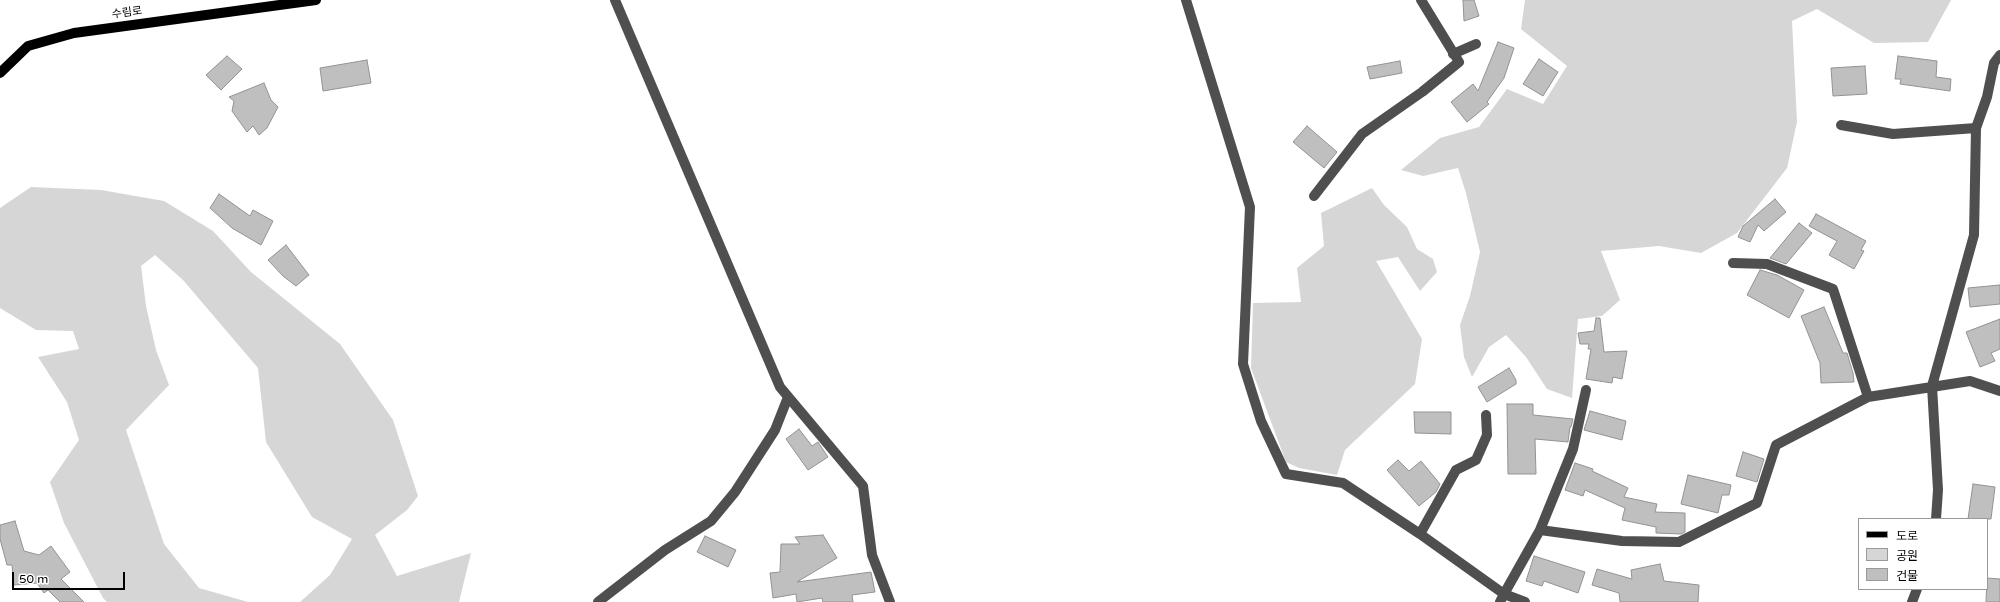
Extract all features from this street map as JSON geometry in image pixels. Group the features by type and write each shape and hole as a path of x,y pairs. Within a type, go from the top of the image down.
{"main road":[{"name":"수림로","path":"0,73 28,46 74,33 316,0"}],"street":[{"path":"616,0 780,387 863,486 872,555 890,602"},
{"path":"1186,0 1250,208 1243,364 1261,421 1286,474 1344,483 1420,534 1502,598 1525,602"},
{"path":"1314,196 1362,134 1422,92 1459,62 1421,0"},
{"path":"1453,54 1476,44"},
{"path":"1936,518 1938,490 1932,386 1974,235 1976,128 1987,97 1994,63 2000,55"},
{"path":"1840,125 1893,134 1976,128"},
{"path":"1733,263 1767,264 1833,289 1868,397"},
{"path":"1540,530 1622,541 1679,542 1757,503 1776,445 1868,397 1970,381 2000,391"},
{"path":"1502,598 1540,530 1573,449 1586,390"},
{"path":"598,602 665,550 711,521 734,492 775,430 788,396"},
{"path":"1420,534 1456,470 1476,460 1487,434 1486,415"},
{"path":"1912,602 1917,590"}],"green space":[{"path":"1525,0 1951,0 1928,42 1874,43 1817,9 1792,21 1797,122 1787,168 1737,233 1701,253 1659,246 1601,251 1620,300 1602,316 1578,319 1572,398 1547,389 1526,357 1506,335 1489,347 1472,377 1464,357 1460,325 1470,296 1480,252 1466,193 1458,168 1423,176 1401,170 1440,138 1479,127 1507,89 1543,104 1567,66 1521,29"},
{"path":"31,187 101,190 164,201 213,231 251,272 340,344 393,420 418,496 407,510 375,535 397,576 471,553 459,602 300,602 330,575 352,539 312,517 266,442 258,368 183,280 155,255 141,266 146,306 156,350 169,385 126,430 164,544 199,588 248,602 107,602 103,598 64,523 50,482 79,440 67,402 38,357 79,349 73,331 36,330 0,308 0,208"},
{"path":"1372,188 1384,205 1407,227 1417,249 1433,259 1437,272 1420,291 1398,257 1376,261 1422,339 1415,384 1345,450 1337,475 1299,468 1286,462 1251,368 1253,303 1301,302 1297,268 1324,246 1321,213"}],"building":[{"path":"1463,0 1474,0 1479,16 1464,21"},
{"path":"1498,42 1514,48 1504,78 1487,102 1489,104 1467,122 1451,102 1473,84 1478,91"},
{"path":"227,56 242,69 221,90 206,75"},
{"path":"1898,56 1937,61 1936,77 1951,79 1950,91 1900,84 1901,79 1895,79"},
{"path":"1539,59 1558,72 1543,96 1523,84"},
{"path":"367,60 371,83 323,91 320,68"},
{"path":"1400,61 1402,73 1370,79 1367,67"},
{"path":"1865,66 1867,94 1833,96 1831,68"},
{"path":"264,83 271,100 278,107 267,128 259,135 253,126 247,132 232,111 234,101 229,97"},
{"path":"1307,126 1337,152 1324,168 1293,142"},
{"path":"219,194 250,216 253,210 273,221 261,245 232,228 210,208"},
{"path":"1775,199 1786,212 1764,231 1758,225 1750,242 1738,237 1743,226"},
{"path":"1816,214 1866,241 1861,250 1864,251 1854,269 1829,255 1837,241 1809,226"},
{"path":"1799,223 1812,233 1786,264 1770,258"},
{"path":"286,245 309,275 296,286 283,276 268,260"},
{"path":"1760,270 1777,275 1804,290 1789,318 1747,295"},
{"path":"2000,285 2000,304 1970,307 1968,288"},
{"path":"1824,307 1843,353 1847,353 1854,382 1821,383 1820,363 1801,316"},
{"path":"1596,318 1600,318 1604,352 1627,351 1622,379 1613,377 1612,383 1586,379 1591,349 1588,349 1589,344 1580,344 1578,333 1594,331"},
{"path":"2000,319 2000,349 1991,353 1995,361 1980,367 1966,332"},
{"path":"1509,368 1516,380 1516,384 1487,402 1478,387"},
{"path":"1507,404 1533,404 1533,415 1573,419 1570,427 1568,442 1535,439 1536,474 1508,474"},
{"path":"1590,411 1626,421 1622,440 1584,430"},
{"path":"1414,412 1451,412 1451,434 1415,433"},
{"path":"799,429 812,446 818,442 828,457 808,470 786,439"},
{"path":"1743,452 1764,459 1757,482 1736,476"},
{"path":"1398,460 1409,471 1421,461 1440,484 1436,492 1419,506 1387,470"},
{"path":"1575,463 1593,469 1592,471 1628,488 1624,497 1657,504 1655,512 1685,513 1685,532 1681,534 1656,533 1656,527 1622,520 1625,508 1585,490 1583,496 1565,490"},
{"path":"1688,475 1731,485 1729,495 1722,495 1718,513 1681,504"},
{"path":"1973,484 1995,487 1991,519 1968,518"},
{"path":"15,521 24,551 39,555 51,546 70,572 61,579 84,602 60,602 48,590 44,593 37,583 14,585 12,565 7,565 0,539 0,525"},
{"path":"823,535 837,558 797,582 871,572 875,592 852,595 853,602 823,602 822,598 797,602 796,594 773,598 770,573 780,572 781,544 800,544 795,537"},
{"path":"705,536 736,550 728,567 697,552"},
{"path":"1534,556 1585,572 1578,593 1544,581 1542,586 1526,581"},
{"path":"1660,564 1664,581 1699,585 1698,602 1620,602 1619,593 1592,585 1597,569 1632,579 1631,570"},
{"path":"1988,578 2000,579 2000,602 1986,602"}]}
